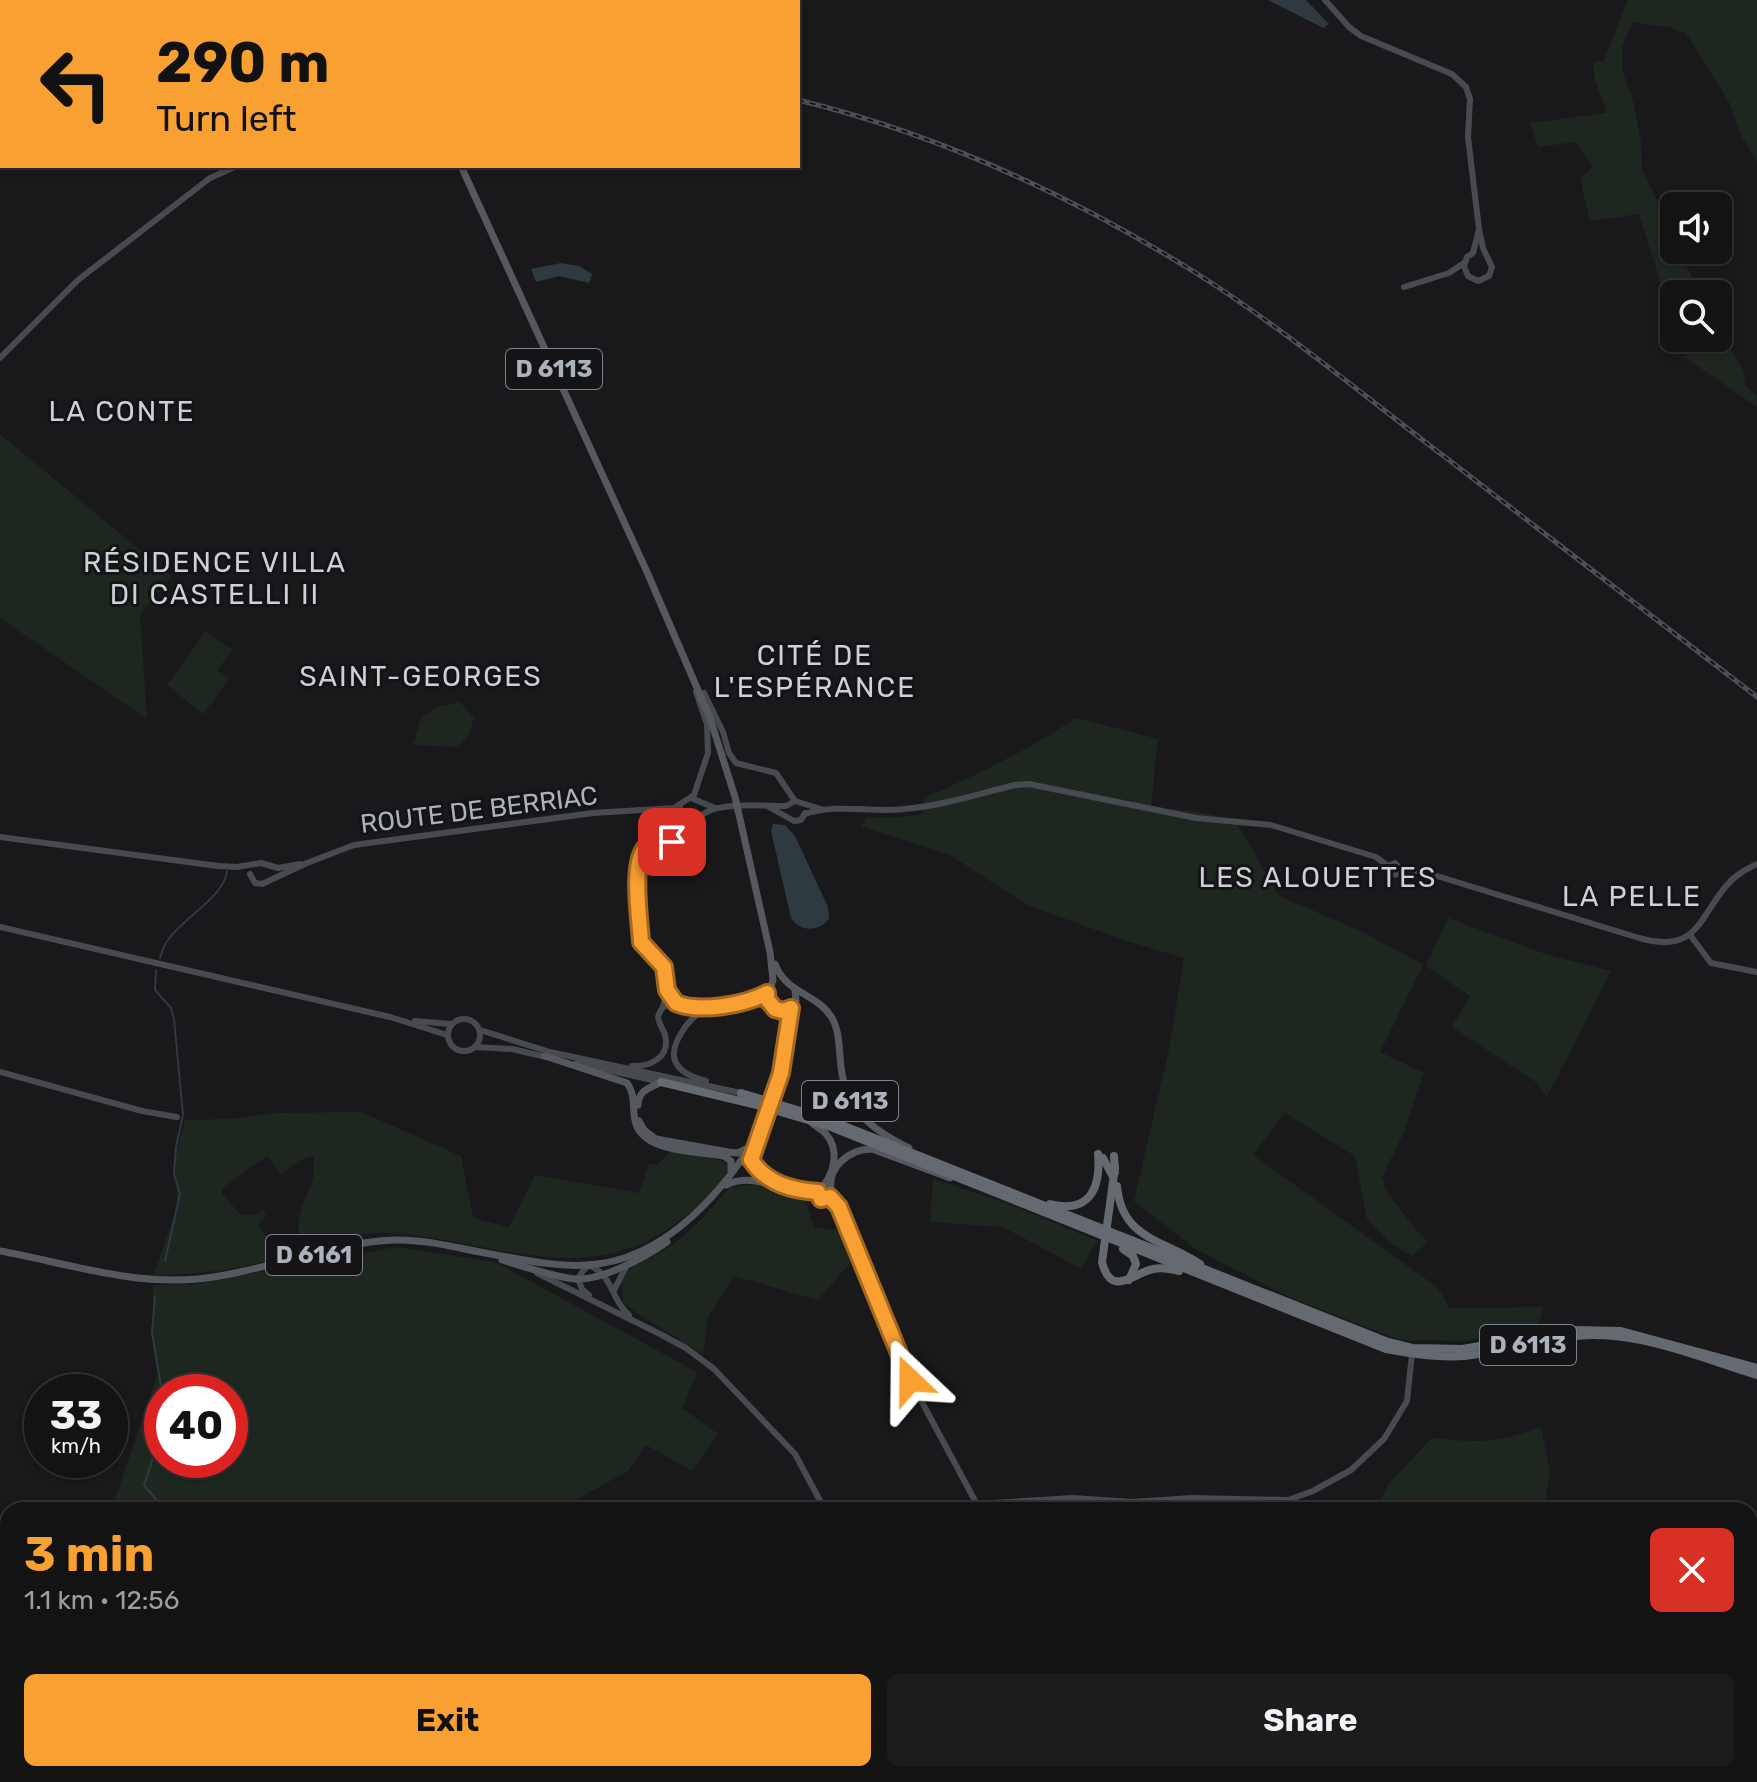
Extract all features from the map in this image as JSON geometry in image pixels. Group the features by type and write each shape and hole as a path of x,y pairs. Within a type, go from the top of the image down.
{"highway":[{"name":"D 6113","path":"661,1082 810,1121 1386,1349 1412,1354 1462,1356 1554,1339 1595,1335 1645,1342 1757,1375"},
{"name":"D 6113","path":"741,1093 824,1118 1366,1335 1412,1348 1493,1346 1554,1333 1594,1329 1647,1336 1757,1368"},
{"path":"1022,1197 1062,1207 1084,1201 1098,1184 1100,1156 1113,1178"},
{"path":"1114,1156 1120,1203 1133,1227 1154,1242 1192,1258 1214,1274"},
{"path":"1115,1167 1102,1262 1108,1276 1114,1281 1129,1280 1152,1269 1170,1269 1300,1315"},
{"path":"1071,1224 1133,1256 1135,1271 1129,1280"}],"main road":[{"path":"1325,0 1361,36 1452,74 1466,87 1470,99 1468,137 1479,229 1486,255 1492,264 1489,276 1478,281 1449,273"},
{"path":"0,358 78,280 210,178 232,168"},
{"name":"D 6113","path":"462,168 704,693 731,770 735,797"},
{"path":"1404,287 1449,273 1464,263 1473,253 1479,229"},
{"path":"1473,253 1486,255"},
{"path":"1464,263 1468,276"},
{"name":"D 6113","path":"647,572 710,718 735,797 770,952 779,975 787,982"},
{"path":"676,640 708,730 704,766 697,791 680,805 687,834"},
{"path":"704,693 732,758 742,765 776,773 795,801 821,809"},
{"path":"765,806 794,821 821,809 900,810 1029,784 1196,818 1271,825 1376,857 1388,866 1392,875 1398,874 1400,869 1431,874 1649,941 1676,941 1690,935 1732,880 1757,864"},
{"path":"691,798 715,808"},
{"path":"581,1059 649,1066 663,1053 666,1044 665,1031 658,1017 667,990 664,967 641,942 638,860 644,848 653,843 672,842 687,834 702,814 715,808 786,806 795,801"},
{"path":"702,803 702,814"},
{"name":"ROUTE DE BERRIAC","path":"269,881 354,845 593,813 659,811 680,805"},
{"path":"803,805 805,814"},
{"path":"786,806 786,816"},
{"name":"ROUTE DE BERRIAC","path":"659,811 682,817"},
{"path":"682,817 696,821"},
{"path":"0,837 252,870 261,863 269,866 272,874 269,881 257,884 252,870"},
{"name":"ROUTE DE BERRIAC","path":"269,866 278,868 307,863"},
{"path":"0,927 390,1017 447,1035 456,1049 465,1051 475,1047 480,1039 480,1030 468,1019 451,1024 390,1017"},
{"path":"1690,935 1711,963 1757,972"},
{"name":"D 6113","path":"769,989 770,952"},
{"path":"663,1007 726,1004 781,982 787,982 795,990 796,1001 791,1008 783,1011 747,1003 707,1010 696,1014 680,1032 674,1053 681,1069 690,1077 730,1087 741,1093"},
{"path":"769,989 772,1008 782,1019 786,1041"},
{"path":"667,990 687,1011 688,1023"},
{"name":"D 6113","path":"795,990 823,1007 831,1018 840,1048 845,1086 856,1111 884,1136 958,1172"},
{"name":"D 6113","path":"751,1154 776,1088 791,1008"},
{"path":"447,1035 451,1024"},
{"name":"D 6113","path":"480,1030 506,1040 581,1059 741,1093"},
{"path":"665,1031 680,1032"},
{"name":"D 6113","path":"475,1047 512,1049 661,1082"},
{"name":"D 6113","path":"545,1056 627,1083 633,1092 636,1126 643,1137 660,1146 724,1156 731,1161 731,1172"},
{"path":"0,1072 142,1111 177,1117"},
{"path":"661,1082 647,1088 638,1101 639,1122 649,1135 661,1140 738,1153 753,1144"},
{"name":"D 6113","path":"810,1121 825,1133 833,1148 834,1164 827,1186"},
{"name":"D 6113","path":"753,1144 765,1123"},
{"name":"D 6161","path":"723,1187 753,1144"},
{"name":"D 6113","path":"827,1186 838,1165 851,1152 872,1149 978,1187"},
{"path":"751,1154 753,1165 787,1189"},
{"name":"D 6161","path":"3,1252 129,1277 196,1279 386,1241 408,1241 532,1261 589,1265 647,1248 670,1236 723,1187 751,1154"},
{"path":"723,1187 735,1181 751,1179 787,1189 818,1192 827,1186 830,1197 839,1207 914,1389 975,1502"},
{"path":"818,1192 823,1200 830,1197"},
{"name":"D 6161","path":"466,1250 578,1279 603,1274 628,1264 676,1236 712,1197"},
{"path":"503,1261 541,1275 686,1348 721,1375 795,1454 821,1502"},
{"path":"614,1290 628,1264"},
{"path":"601,1305 582,1289 578,1279 589,1265 603,1274 623,1311 639,1323"},
{"path":"1031,1502 1073,1498 1132,1502 1175,1498 1288,1500 1313,1491 1351,1470 1384,1439 1410,1392 1412,1354"}],"shaded area":[{"path":"1268,0 1306,0 1329,24 1323,28"},
{"path":"1628,0 1757,0 1757,162 1741,135 1728,100 1686,33 1632,22 1622,48 1622,68 1634,105 1641,142 1642,170 1660,211 1660,264 1685,264 1694,280 1660,281 1639,214 1590,221 1580,178 1593,167 1575,142 1538,147 1530,123 1606,113 1594,76 1594,62 1604,61"},
{"path":"561,263 579,266 592,274 589,283 559,276 536,282 531,269"},
{"path":"1695,352 1732,352 1743,370 1746,386 1757,396 1757,407 1683,356"},
{"path":"0,434 171,576 140,615 147,719 0,618"},
{"path":"206,631 233,650 217,670 229,679 203,714 167,685"},
{"path":"460,702 474,718 469,734 458,747 413,745 421,718 437,707"},
{"path":"1076,718 1158,739 1151,806 1212,814 1238,825 1279,896 1363,932 1423,965 1380,1052 1424,1073 1403,1134 1382,1177 1387,1193 1427,1243 1412,1256 1390,1243 1367,1219 1355,1156 1285,1113 1253,1155 1437,1287 1450,1308 1544,1307 1538,1325 1466,1341 1400,1340 1289,1297 1194,1248 1134,1201 1169,1049 1184,958 1029,906 950,855 861,826 866,818 923,814 924,798 1002,761"},
{"path":"773,824 785,825 795,836 828,907 829,919 820,926 804,928 791,918 771,831"},
{"path":"1448,918 1548,955 1611,971 1547,1097 1536,1082 1452,1027 1470,996 1426,966"},
{"path":"361,1112 461,1156 473,1218 509,1227 535,1175 639,1193 649,1164 657,1165 671,1151 720,1160 728,1165 722,1181 682,1219 653,1238 624,1250 596,1256 538,1256 381,1233 348,1237 239,1267 153,1275 177,1209 175,1155 185,1120 231,1119 276,1113","holes":["314,1155 313,1178 300,1215 299,1238 283,1250 278,1250 259,1228 266,1214 263,1209 253,1215 241,1215 222,1194 222,1188 267,1156 281,1175 300,1160"]},
{"path":"933,1179 1003,1202 1098,1241 1080,1268 1003,1227 930,1222"},
{"path":"757,1184 805,1200 814,1228 841,1230 854,1258 818,1300 734,1276 708,1317 703,1355 623,1303 622,1282 628,1269 673,1245 702,1219 729,1188"},
{"path":"396,1247 495,1262 697,1372 682,1408 718,1434 692,1471 646,1445 628,1471 572,1502 120,1502 115,1499 122,1478 128,1478 128,1461 144,1414 144,1478 248,1478 248,1374 158,1374 153,1351 153,1285 195,1284"},
{"path":"1541,1427 1550,1472 1544,1502 1380,1502 1389,1483 1432,1438 1462,1441 1512,1436"}],"waterway":[{"path":"160,958 174,932 219,889 227,871"},
{"path":"156,970 155,990 171,1008 174,1019 183,1115 174,1174 180,1194 165,1261"},
{"path":"155,1296 152,1332 161,1387 153,1458 144,1485 158,1502"}],"railway":[{"path":"800,101 902,131 1004,171 1102,219 1196,273 1322,362 1757,697"}],"district":[{"name":"LA CONTE","path":"122,411"},
{"name":"RÉSIDENCE VILLA DI CASTELLI II","path":"215,578"},
{"name":"CITÉ DE L'ESPÉRANCE","path":"815,671"},
{"name":"SAINT-GEORGES","path":"421,676"},
{"name":"LES ALOUETTES","path":"1318,877"},
{"name":"LA PELLE","path":"1632,896"}],"route":[{"path":"672,842 653,843 640,853 638,898 641,942 664,967 670,997 683,1007 726,1004 767,993 770,1006 783,1011 791,1008 781,1073 751,1160 769,1178 787,1189 818,1192 821,1199 830,1197 839,1207 910,1380"}]}
